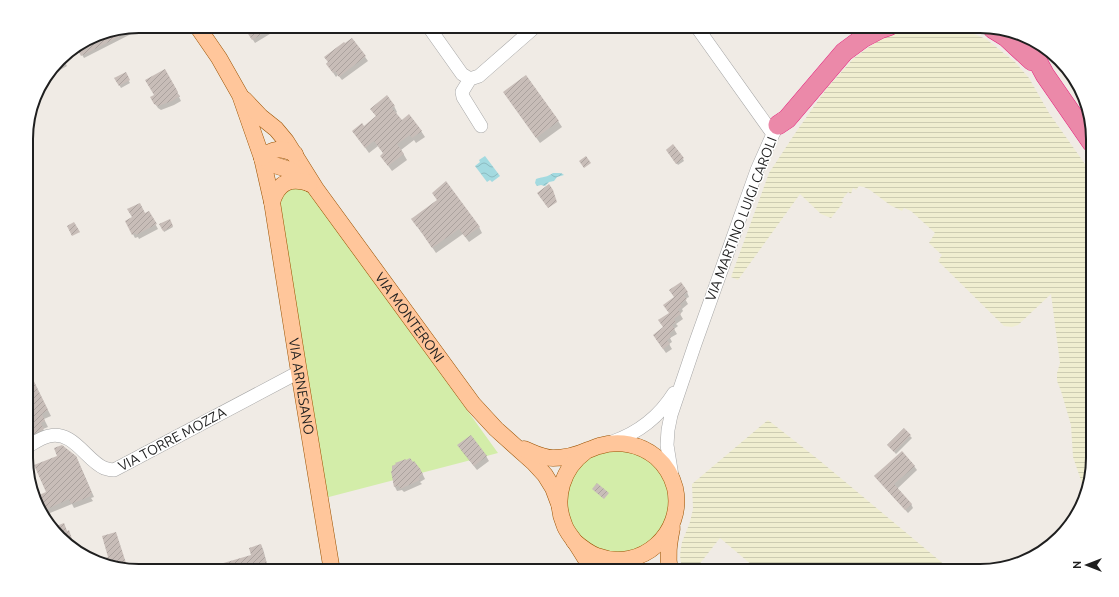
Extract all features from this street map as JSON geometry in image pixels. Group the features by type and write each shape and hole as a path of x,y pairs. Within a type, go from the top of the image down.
{"highway":[{"path":"776,130 844,52 872,33"},
{"path":"1004,36 1022,51 1045,75"},
{"path":"1029,45 1045,75 1086,134"}],"main road":[{"name":"VIA MONTERONI","path":"203,33 240,95 262,158 272,202"},
{"name":"VIA MONTERONI","path":"240,95 252,108 276,129 295,154 313,186 473,404 508,441 534,463 545,475 553,488 568,533 589,564"},
{"path":"262,158 267,153 276,150 286,150 295,154"},
{"name":"VIA MONTERONI","path":"262,158 271,164 290,170 313,186"},
{"path":"272,202 275,193 281,186 290,181 297,181 313,186"},
{"name":"VIA ARNESANO","path":"272,202 331,564"},
{"name":"VIA MONTERONI","path":"508,441 541,456 551,458 567,457 609,443 624,443 638,446 651,452 662,462 670,474 675,487 676,502 674,519 668,532 660,542 649,551 637,557 624,560 610,560 585,550 574,541"},
{"name":"VIA MONTERONI","path":"559,504 560,490 565,476 578,457 588,450"},
{"path":"669,564 669,541 674,519"}],"street":[{"path":"433,33 462,74 470,79"},
{"path":"481,126 463,97 462,92 470,79 479,76 528,33"},
{"path":"701,33 776,130"},
{"name":"VIA MARTINO LUIGI CAROLI","path":"675,487 667,445 668,430 685,372 757,170 776,130 803,86 841,46 858,33"},
{"name":"VIA TORRE MOZZA","path":"33,444 49,436 61,436 77,444 105,468 114,470 299,372"},
{"name":"VIA MARTINO LUIGI CAROLI","path":"609,443 624,438 639,430 656,416 669,401 685,372"}],"shaded area":[{"path":"893,33 972,33 986,39 1015,62 1029,78 1049,113 1086,165 1086,458 1082,484 1073,457 1071,425 1057,381 1057,373 1060,363 1051,294 1018,325 1012,327 1004,326 938,261 942,255 929,243 935,233 911,211 904,208 902,211 890,205 870,190 859,186 856,190 853,188 851,194 848,192 841,201 843,203 831,218 821,214 800,194 738,280 731,277 769,173 827,88 854,58 879,40"},
{"path":"768,420 819,460 944,564 751,564 720,538 700,564 681,564 680,555 682,542 690,522 693,509 692,484"}],"green space":[{"path":"285,187 307,190 311,194 498,453 325,498 279,195"},
{"path":"618,449 638,453 647,458 661,472 666,481 670,501 666,521 661,530 647,544 638,549 618,553 598,549 589,544 575,530 570,521 566,501 570,481 575,472 589,458 598,453"}],"water":[{"path":"485,156 500,176 492,182 490,180 487,182 475,166 480,162 479,160"},
{"path":"553,173 561,173 564,175 557,177 554,181 549,182 545,186 537,186 535,183 536,179"}],"building":[{"path":"248,33 264,33 252,40"},
{"path":"124,34 81,56 79,52 86,47 105,39"},
{"path":"352,38 366,56 339,77 335,71 333,73 326,64 328,62 324,57"},
{"path":"165,69 180,96 172,101 158,106 154,104 150,97 154,95 145,80"},
{"path":"126,72 130,80 119,86 114,78"},
{"path":"526,75 559,121 536,138 503,92"},
{"path":"387,95 395,106 392,108 402,120 409,114 422,131 412,138 410,135 397,144 404,154 388,166 380,156 383,153 374,141 365,148 352,131 362,123 364,126 376,116 370,109"},
{"path":"673,144 684,158 676,164 666,150"},
{"path":"586,156 591,163 584,168 579,161"},
{"path":"446,181 480,227 465,237 459,229 432,248 411,219 437,200 432,193"},
{"path":"549,184 553,190 557,202 548,208 537,193"},
{"path":"140,203 145,213 149,211 157,224 136,235 135,233 132,235 125,221 132,217 127,209"},
{"path":"170,219 173,226 163,231 159,224"},
{"path":"74,222 80,232 72,236 67,226"},
{"path":"681,282 688,292 684,295 687,299 680,304 682,307 678,309 681,314 674,319 676,322 672,325 675,329 669,334 671,337 667,340 670,344 663,349 653,335 663,327 658,320 669,313 663,305 674,297 669,290"},
{"path":"33,379 48,410 42,414 45,421 41,423 44,429 33,434"},
{"path":"904,428 911,435 894,452 887,445"},
{"path":"471,435 487,456 474,466 457,445"},
{"path":"62,445 76,456 92,493 90,494 91,496 71,504 69,499 46,509 40,495 46,492 34,465 57,456 54,448"},
{"path":"902,451 915,466 894,484 912,504 905,510 874,476"},
{"path":"410,458 413,462 414,461 423,474 419,477 420,480 400,489 399,486 394,487 391,471 392,466 396,464 395,463"},
{"path":"597,483 609,493 604,499 592,489"},
{"path":"64,523 67,531 69,530 73,541 69,538 57,526"},
{"path":"116,532 126,563 105,558 108,557 102,536"},
{"path":"261,544 267,564 220,564 251,555 249,548"}]}
